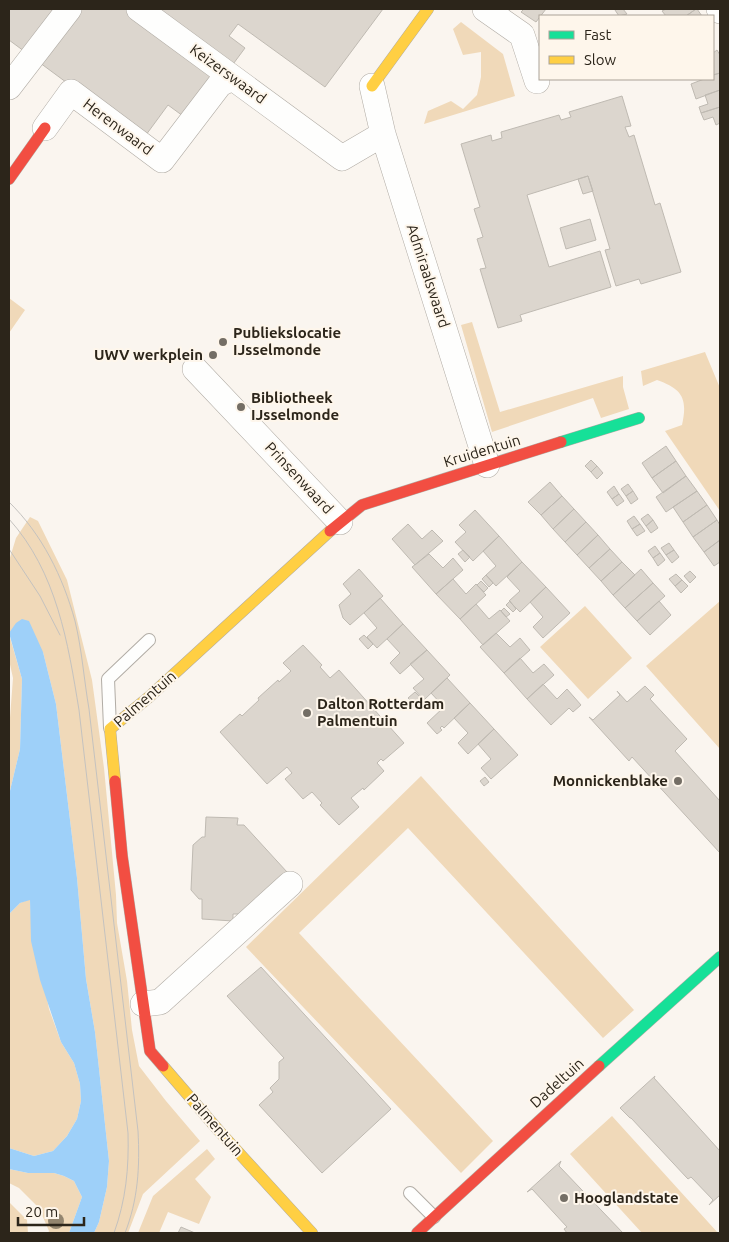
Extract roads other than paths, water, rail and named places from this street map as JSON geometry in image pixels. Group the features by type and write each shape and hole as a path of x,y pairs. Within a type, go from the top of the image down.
{"street":[{"path":"9,87 69,9"},
{"path":"372,86 428,9"},
{"path":"485,9 522,35 538,81"},
{"name":"Keizerswaard","path":"148,11 232,78 342,158 383,134"},
{"name":"Herenwaard","path":"9,179 71,92 162,160 220,84 232,78"},
{"name":"Admiraalswaard","path":"372,86 383,134 487,465"},
{"name":"Prinsenwaard","path":"195,369 340,522"},
{"name":"Kruidentuin","path":"340,522 362,504 639,418"},
{"name":"Palmentuin","path":"312,1233 219,1131 150,1051 122,856 110,729 149,697 340,522"},
{"path":"143,1004 160,1002 290,884"},
{"name":"Dadeltuin","path":"417,1233 720,957"}],"lane":[{"path":"110,729 108,679 149,640"},
{"path":"410,1193 434,1217"}],"water":[{"path":"22,619 29,621 43,652 56,704 77,878 86,979 95,1032 109,1161 107,1187 99,1222 94,1233 69,1233 82,1197 74,1181 54,1173 28,1173 9,1169 9,1148 34,1156 53,1151 67,1136 77,1119 81,1101 80,1084 74,1063 61,1042 40,980 31,941 30,900 20,903 9,914 9,795 20,749 22,679 9,633 16,623"}],"tram line":[{"path":"9,502 32,528 58,572 75,621 79,643 89,709 138,1131 137,1183 133,1208 125,1233"},
{"path":"9,519 39,562 58,609 65,634 79,710 128,1133 126,1184 114,1233"},
{"path":"9,549 40,596 60,635"}],"place":[{"name":"Publiekslocatie IJsselmonde","path":"223,342"},
{"name":"UWV werkplein","path":"213,355"},
{"name":"Bibliotheek IJsselmonde","path":"241,407"},
{"name":"Dalton Rotterdam Palmentuin","path":"307,713"},
{"name":"Monnickenblake","path":"678,781"},
{"name":"Hooglandstate","path":"564,1198"}]}
